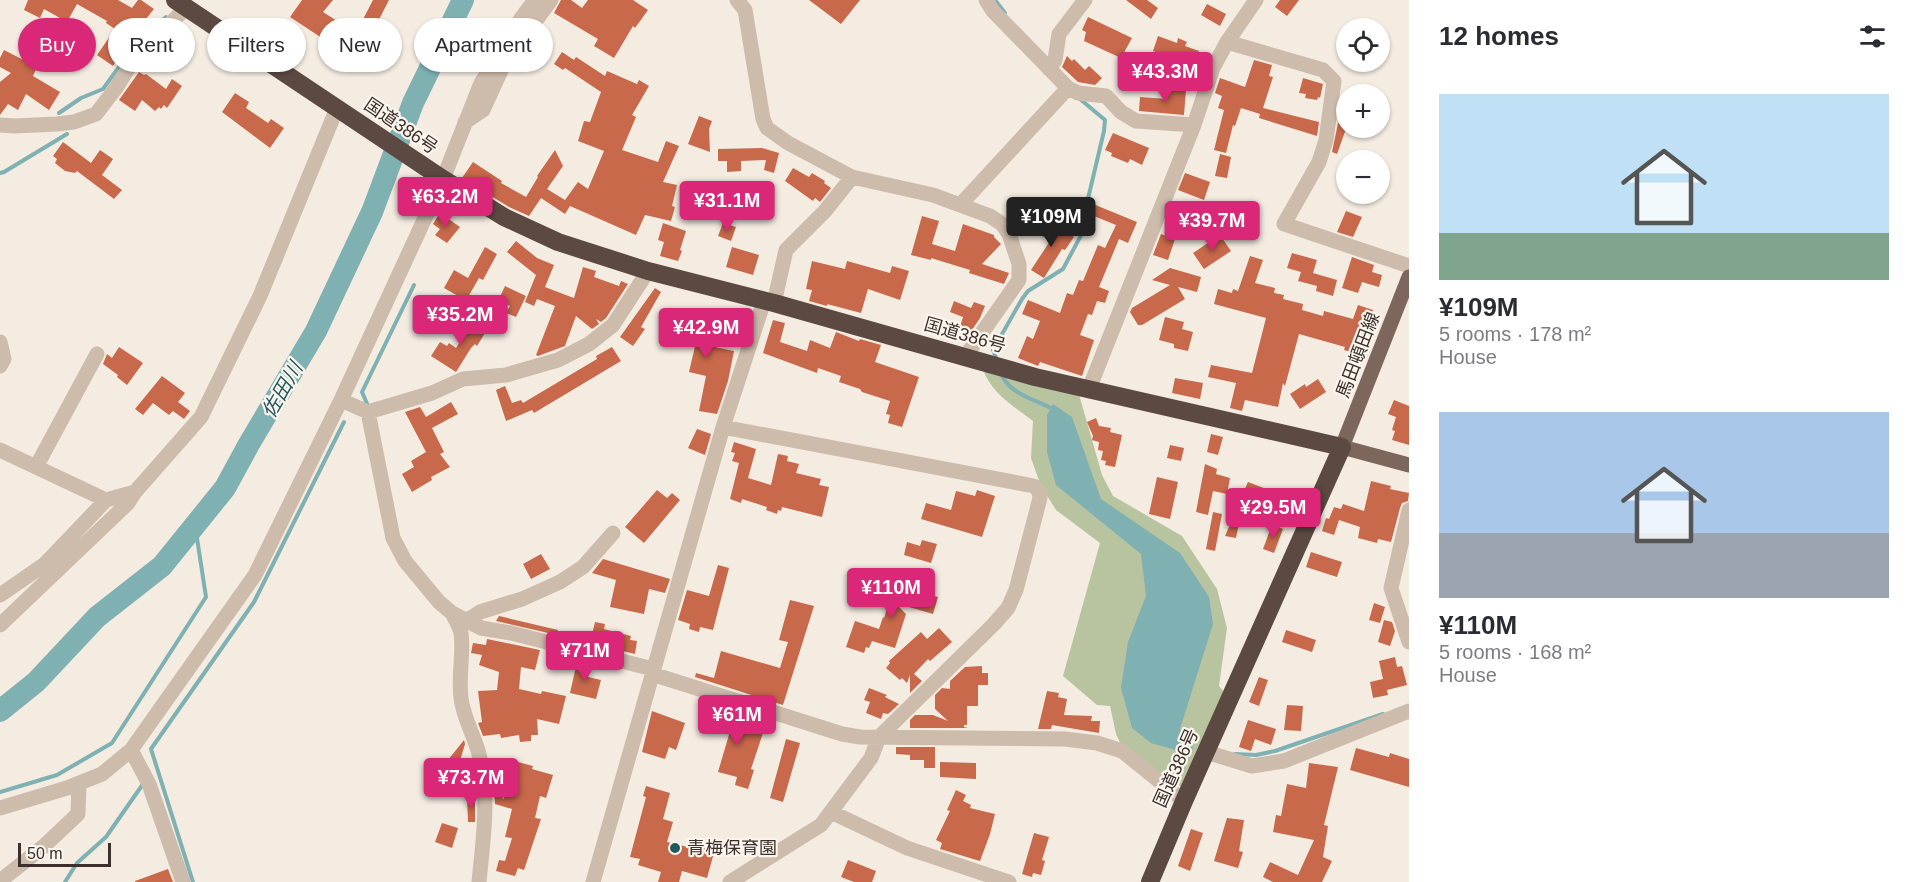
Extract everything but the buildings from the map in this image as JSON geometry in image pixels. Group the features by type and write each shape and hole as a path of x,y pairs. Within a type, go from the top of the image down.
{"highway":[{"name":"国道386号","path":"189,5 439,176 504,217 558,242 648,271 769,302 1035,377 1342,447 1150,882"}],"main road":[{"name":"馬田頓田線","path":"1342,447 1409,277"},
{"path":"1342,447 1409,465"}],"street":[{"path":"0,808 102,774 131,750 255,575 341,400 481,83 535,0"},
{"path":"465,122 483,110 505,62 551,0"},
{"path":"737,0 745,10 763,119 767,128 788,143 852,177 933,195 961,204 990,216 1002,224 1010,234 1020,273 1019,280 969,358"},
{"path":"986,0 993,11 1068,88 1078,93 1106,96 1121,112 1136,121 1194,124"},
{"path":"1048,69 1055,60 1059,34 1085,0"},
{"path":"1089,389 1194,124 1213,68 1227,42 1256,0"},
{"path":"0,125 57,124 74,122 96,114 135,58 189,5"},
{"path":"1227,42 1323,70 1334,81 1326,140 1319,162 1284,224 1409,266"},
{"path":"961,204 1068,88"},
{"path":"0,625 128,503 201,417 260,296 337,108"},
{"path":"593,882 723,427 786,250 825,211 852,177"},
{"path":"341,400 368,412 432,393 464,379 506,375 558,360 589,344 613,325 648,271"},
{"path":"0,342 4,359 0,366"},
{"path":"36,467 97,354"},
{"path":"368,412 393,538 405,561 427,589 452,613 466,621 481,628 510,633 652,671 842,734 879,737 1065,739 1097,742 1122,751 1184,801"},
{"path":"723,427 1034,486 1039,491 1040,498 1016,590 1008,608 879,737 871,758 821,825 730,882"},
{"path":"0,450 106,500"},
{"path":"0,595 45,564 106,500 135,492"},
{"path":"1409,510 1391,588 1409,642"},
{"path":"466,621 480,612 522,599 560,582 583,567 613,533"},
{"path":"452,613 461,633 459,684 461,700 480,755 483,778 485,822 479,882"},
{"path":"1206,752 1252,766 1265,765 1284,761 1409,711"},
{"path":"131,750 149,784 183,882"},
{"path":"0,881 42,848 78,814 79,783"},
{"path":"831,812 907,848 1004,881"}],"green space":[{"path":"983,369 1078,391 1102,475 1113,496 1182,536 1217,589 1227,628 1219,686 1227,695 1183,788 1122,747 1116,734 1110,706 1097,705 1063,676 1100,543 1056,510 1041,486 1031,458 1033,421 997,392"}],"water":[{"path":"1053,404 1072,417 1101,499 1180,553 1209,597 1213,624 1180,729 1186,742 1186,753 1151,743 1132,728 1121,688 1128,642 1146,596 1141,554 1056,485 1047,452 1047,415"}],"waterway":[{"name":"佐田川","path":"0,711 36,682 97,617 162,566 225,488 316,331 372,212 413,103 463,0"},
{"path":"995,0 1005,13"},
{"path":"59,113 81,98 103,89 135,45 166,17"},
{"path":"997,360 993,350 1022,299 1028,291 1063,269 1086,226 1086,207 1105,120 1080,99"},
{"path":"0,173 67,134"},
{"path":"368,406 362,392 414,285"},
{"path":"1001,373 1009,386 1054,411"},
{"path":"193,882 151,749 254,602 344,422"},
{"path":"0,792 57,775 112,743 206,597 195,525"},
{"path":"1235,754 1256,755 1275,751 1383,714"},
{"path":"1182,742 1191,748"},
{"path":"65,882 77,863 106,837 143,784"}],"place":[{"name":"青梅保育園","path":"675,848"}]}
